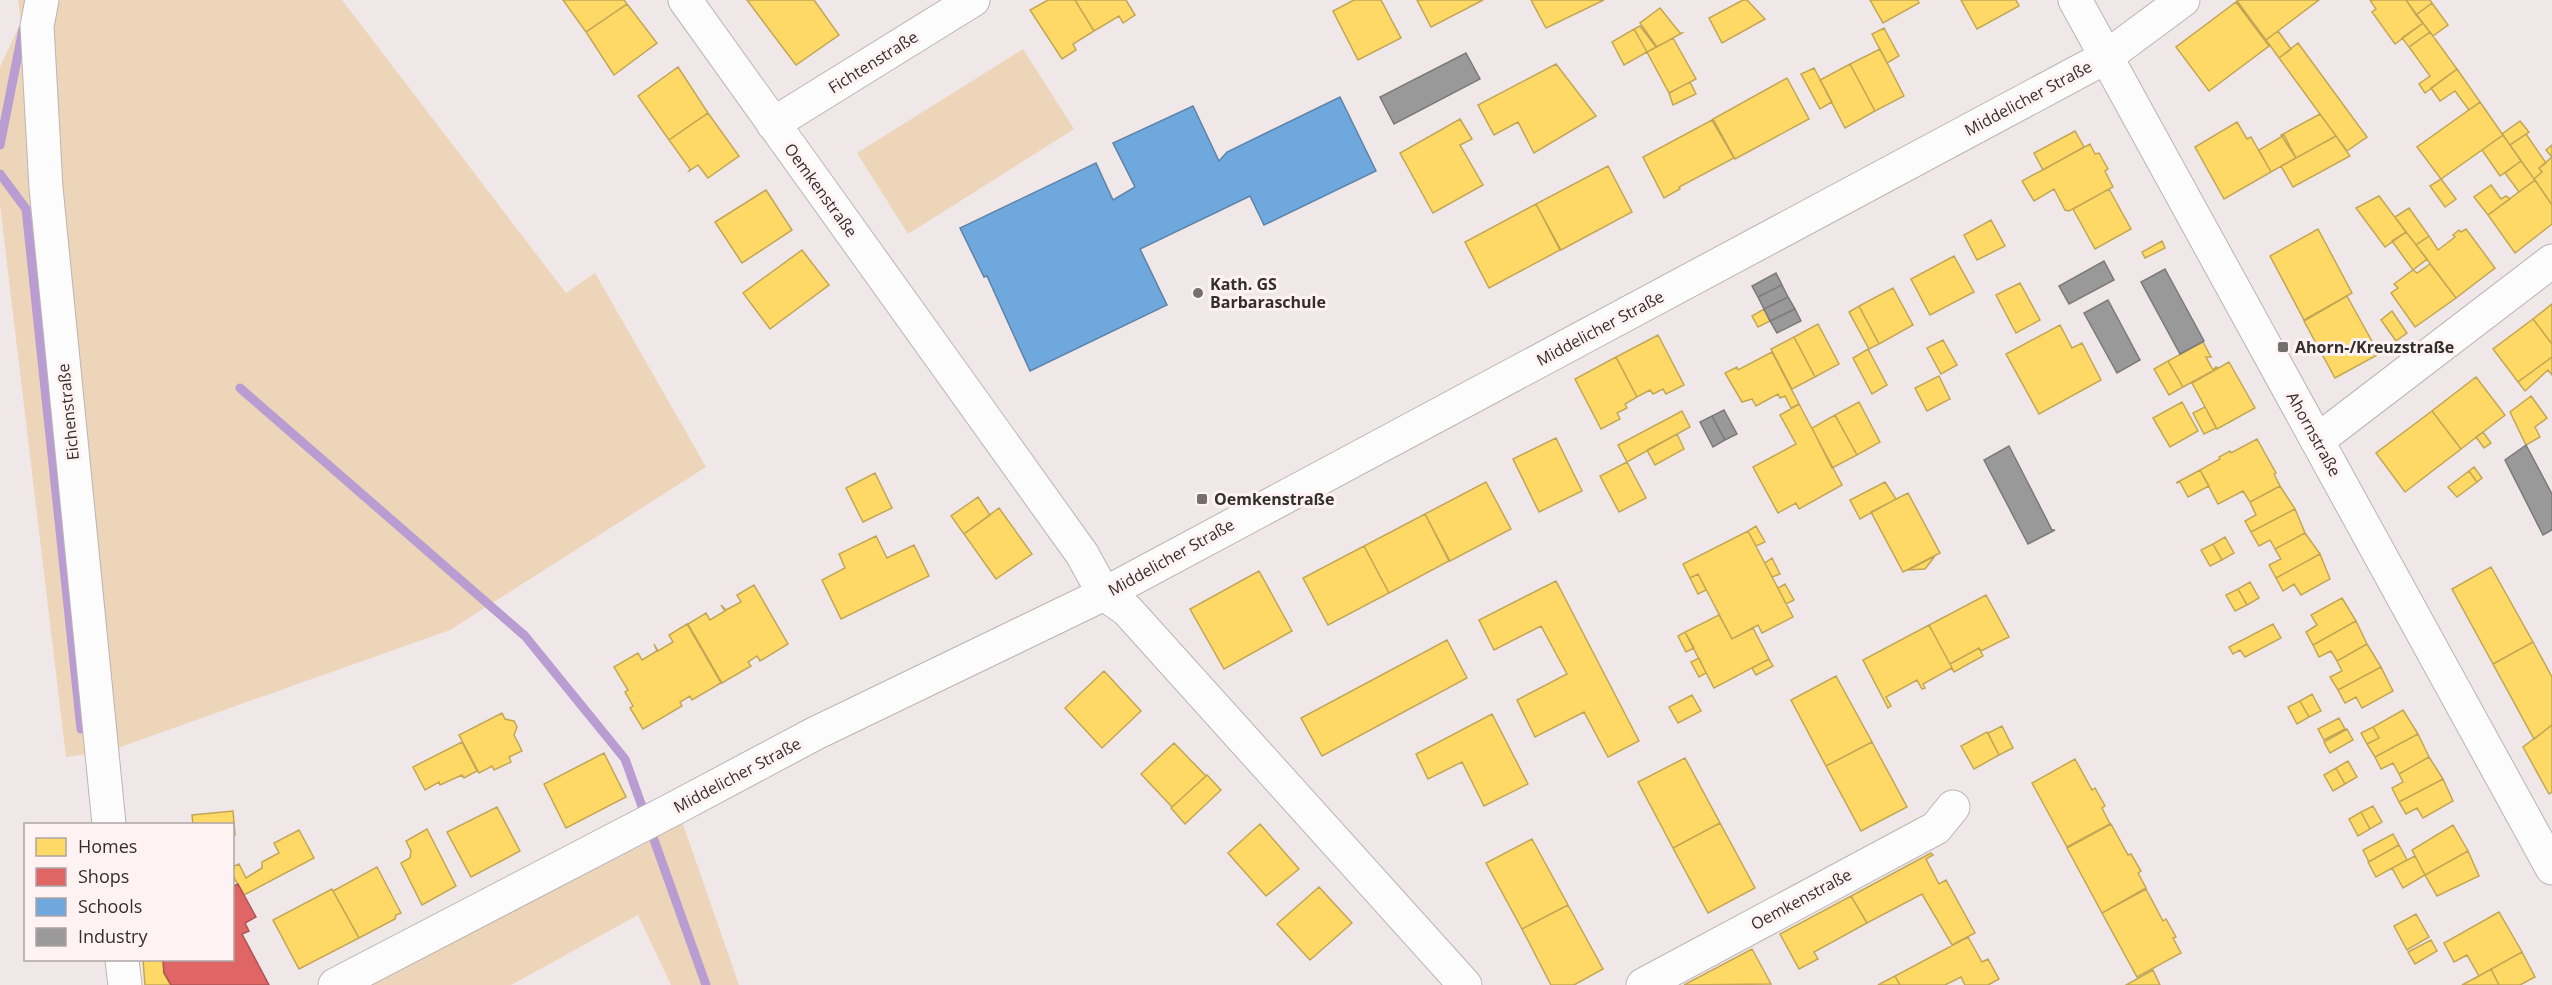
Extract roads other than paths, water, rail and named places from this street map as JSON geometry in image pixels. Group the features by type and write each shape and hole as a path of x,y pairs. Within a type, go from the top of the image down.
{"street":[{"name":"Eichenstraße","path":"42,0 37,26 46,188 109,823"},
{"name":"Oemkenstraße","path":"685,0 1082,554 1104,594 1127,610 1465,985"},
{"name":"Fichtenstraße","path":"773,124 973,0"},
{"name":"Ahornstraße","path":"2075,0 2552,868"},
{"name":"Middelicher Straße","path":"335,985 813,734 1104,594 2106,57 2182,0"},
{"path":"2318,440 2552,261"},
{"name":"Oemkenstraße","path":"1643,985 1936,828 1953,807"},
{"path":"122,961 125,985"}],"waterway":[{"path":"0,145 23,29"},
{"path":"0,174 26,209 81,729"},
{"path":"240,388 525,636 625,759 706,985"}],"place":[{"name":"Kath. GS Barbaraschule","path":"1198,293"},
{"name":"Ahorn-/Kreuzstraße","path":"2283,347"},
{"name":"Oemkenstraße","path":"1202,499"}]}
